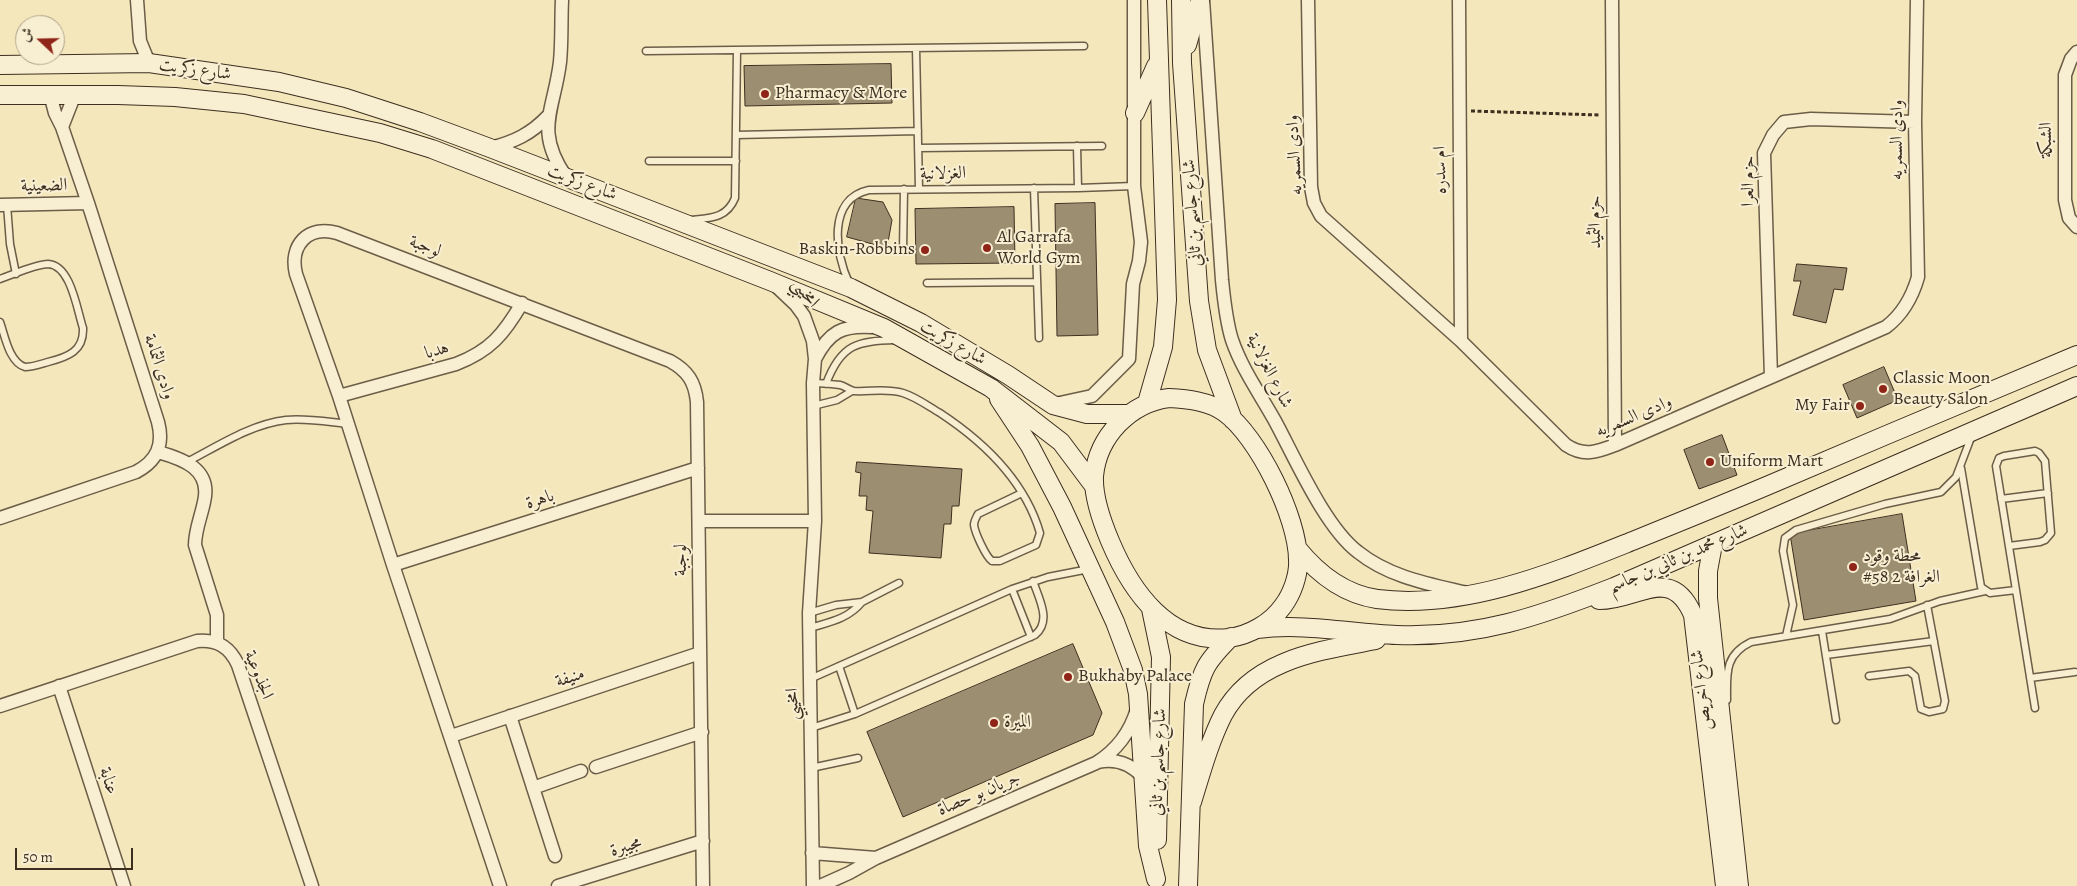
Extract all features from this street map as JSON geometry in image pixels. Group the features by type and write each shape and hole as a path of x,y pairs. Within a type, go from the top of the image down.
{"main road":[{"name":"شارع جاسم بن ثاني","path":"1147,403 1163,347 1167,300 1157,0"},
{"name":"شارع جاسم بن ثاني","path":"1181,0 1182,63 1202,322 1206,350 1234,420"},
{"path":"1182,63 1202,0"},
{"path":"1135,113 1158,58"},
{"name":"شارع زكريت","path":"0,65 149,63 297,85 386,111 490,148 851,288 921,323 1008,375 1053,405 1087,414 1129,414"},
{"name":"شارع زكريت","path":"0,95 75,94 175,97 244,104 380,133 432,149 770,281 884,328 991,388 1061,442 1094,486"},
{"name":"شارع محمد بن ثاني بن جاسم","path":"1297,548 1311,565 1338,586 1354,593 1376,598 1428,600 1472,594 1534,580 1722,505 2077,355"},
{"name":"شارع محمد بن ثاني بن جاسم","path":"1257,629 1296,626 1398,635 1459,633 1506,625 1553,611 1587,598 2077,386"},
{"path":"991,388 1030,446 1062,506 1115,622 1133,670 1138,694 1148,846 1156,883"},
{"path":"1170,398 1191,400 1222,411 1234,420 1256,448 1273,480 1288,515 1299,562 1289,595 1275,616 1257,629 1231,637 1207,638 1184,632 1151,609 1132,585 1120,563 1104,528 1094,486 1098,460 1106,439 1112,430 1129,414 1147,403 1170,398"},
{"name":"شارع اخريص","path":"1713,544 1707,584 1739,886"},
{"name":"شارع اخريص","path":"1587,598 1614,599 1655,586 1668,588 1679,594 1688,603 1693,615 1725,886"},
{"name":"شارع جاسم بن ثاني","path":"1151,609 1160,648 1162,676 1156,883"},
{"path":"1192,802 1211,744 1224,714 1236,696 1254,679 1278,664 1302,656 1398,635"},
{"name":"شارع جاسم بن ثاني","path":"1188,886 1194,704 1200,677 1211,657 1231,637"}],"street":[{"path":"137,0 140,41 149,63"},
{"path":"562,0 560,62 548,116 548,134 552,151 566,177"},
{"path":"1053,405 1092,396 1129,359 1133,284 1139,262 1141,242 1134,186 1134,0"},
{"name":"شارع الغزلانية","path":"1202,0 1226,314 1232,340 1246,371 1324,510 1342,536 1356,550 1373,563 1393,573 1424,583 1472,594"},
{"name":"وادى السمريه","path":"1308,0 1311,187 1314,203 1321,216 1461,341 1566,445 1578,452 1591,453 1615,445 1886,327 1898,318 1914,293 1918,277 1915,122 1917,0"},
{"name":"ام سدره","path":"1458,0 1461,341"},
{"name":"حزم الثميد","path":"1612,0 1615,445"},
{"path":"131,64 140,41"},
{"name":"الشبكة","path":"2077,52 2071,59 2065,75 2065,200 2069,218 2077,227"},
{"name":"وادى الثمامة","path":"50,94 55,113 88,202 158,422 160,432 158,452"},
{"path":"62,128 75,94"},
{"path":"490,148 523,137 548,116"},
{"name":"حزم العرا","path":"1771,377 1764,153 1772,135 1784,122 1811,119 1915,122"},
{"name":"الضعينية","path":"3,205 88,202"},
{"name":"لوجبة","path":"500,886 294,265 297,247 303,239 319,231 337,233 670,361 682,367 691,377 696,389 700,522 703,886"},
{"name":"امخيبي","path":"770,281 792,300 804,316 813,341 815,360 813,383 815,521 810,613 813,886"},
{"name":"هدبا","path":"339,396 473,358 489,348 502,335 522,303"},
{"name":"امخيبي","path":"815,360 824,342 843,329 859,326 884,328"},
{"path":"0,517 128,476 145,468 158,452 187,462 200,474 205,486 206,494 195,534 195,544 217,615 217,642"},
{"name":"باهرة","path":"393,565 698,468"},
{"path":"700,522 815,521"},
{"name":"الجذوعية","path":"0,706 197,641 217,642 228,648 238,665 312,886"},
{"name":"منيفة","path":"451,736 700,653"},
{"name":"عنابة","path":"59,686 124,886"},
{"name":"جريان بو حصاة","path":"820,886 850,873 876,858 1096,763 1113,750 1127,734 1133,721 1138,694"},
{"path":"510,716 555,856"},
{"path":"596,767 702,732"},
{"name":"جريان بو حصاة","path":"1096,763 1109,761 1124,763 1143,777"},
{"path":"533,788 581,771"},
{"name":"مجيبرة","path":"558,886 704,841"},
{"name":"جريان بو حصاة","path":"812,853 876,858"}],"lane":[{"path":"646,51 1084,46"},
{"path":"916,48 920,189"},
{"path":"681,221 718,217 729,210 735,198 737,50"},
{"path":"736,135 918,131"},
{"path":"1077,146 1078,188"},
{"path":"918,148 1102,146"},
{"path":"649,161 736,160"},
{"name":"الغزلانية","path":"851,288 843,271 838,246 842,208 849,198 858,192 904,189 1134,186"},
{"path":"1034,188 1039,338"},
{"path":"903,251 904,189"},
{"path":"3,205 16,274"},
{"path":"0,279 48,264 63,270 67,275 83,328 82,342 73,354 25,367 14,359 0,322"},
{"path":"927,283 1037,282"},
{"path":"826,384 837,360 856,345 869,341 905,340"},
{"path":"813,383 842,386 852,391 894,390 921,401 983,445 1011,476 1022,493 1039,527 1040,533 1039,540 1030,548 1000,561 992,561 987,556 976,533 974,520 978,514 1022,493"},
{"path":"813,406 842,398 852,391"},
{"path":"187,462 248,431 275,422 302,420 348,424"},
{"path":"1786,636 1793,606 1783,544 1790,533 1885,504 1941,492 1952,483 1961,467 1973,432"},
{"path":"2009,546 2040,542 2049,537 2052,528 2044,461 2039,453 2030,451 2004,456 1999,458 1996,466 2035,708"},
{"path":"1961,467 1980,582 1985,591"},
{"path":"2001,499 2048,493"},
{"path":"810,679 1012,589 1034,581 1091,569"},
{"path":"810,728 855,714 1040,632 1044,622 1043,611 1034,581"},
{"path":"810,613 842,604 862,602 899,583"},
{"path":"1012,589 1031,637"},
{"path":"1722,728 1727,702 1728,668 1736,652 1751,642 1890,619 1927,605 1985,591 1995,594 2016,590"},
{"path":"810,628 844,618 856,610 862,602"},
{"path":"1869,676 1908,671 1915,676 1921,710 1929,712 1939,711 1945,705 1927,605"},
{"path":"1822,631 1836,720"},
{"path":"1826,655 1934,641"},
{"path":"839,666 855,714"},
{"path":"2030,678 2075,672"},
{"path":"811,768 858,758"}],"path":[{"path":"1458,111 1613,115"}],"building":[{"path":"891,64 892,103 745,106 744,66"},
{"path":"856,198 883,202 892,220 887,248 847,237"},
{"path":"1095,203 1098,335 1057,336 1055,204"},
{"path":"1014,207 1015,263 916,264 915,209"},
{"path":"1797,264 1847,268 1843,290 1834,289 1826,323 1793,315 1801,281 1794,281"},
{"path":"1884,367 1898,400 1857,418 1843,385"},
{"name":"Uniform Mart","path":"1722,435 1737,475 1699,489 1684,450"},
{"path":"857,462 962,469 959,506 952,506 951,524 944,524 941,558 869,553 873,511 866,510 867,496 859,496 861,473 856,472"},
{"name":"محطة وقود #58 الغرافة 2","path":"1902,514 1916,601 1804,620 1790,534"},
{"name":"الميرة","path":"1073,644 1102,713 1093,735 903,817 867,732"}],"place":[{"name":"Pharmacy & More","path":"765,94"},
{"name":"Al Garrafa World Gym","path":"987,248"},
{"name":"Baskin-Robbins","path":"925,250"},
{"name":"Classic Moon Beauty Salon","path":"1883,389"},
{"name":"My Fair","path":"1860,406"},
{"name":"Uniform Mart","path":"1710,462"},
{"name":"محطة وقود #58 الغرافة 2","path":"1853,567"},
{"name":"Bukhaby Palace","path":"1068,677"},
{"name":"الميرة","path":"994,723"}]}
